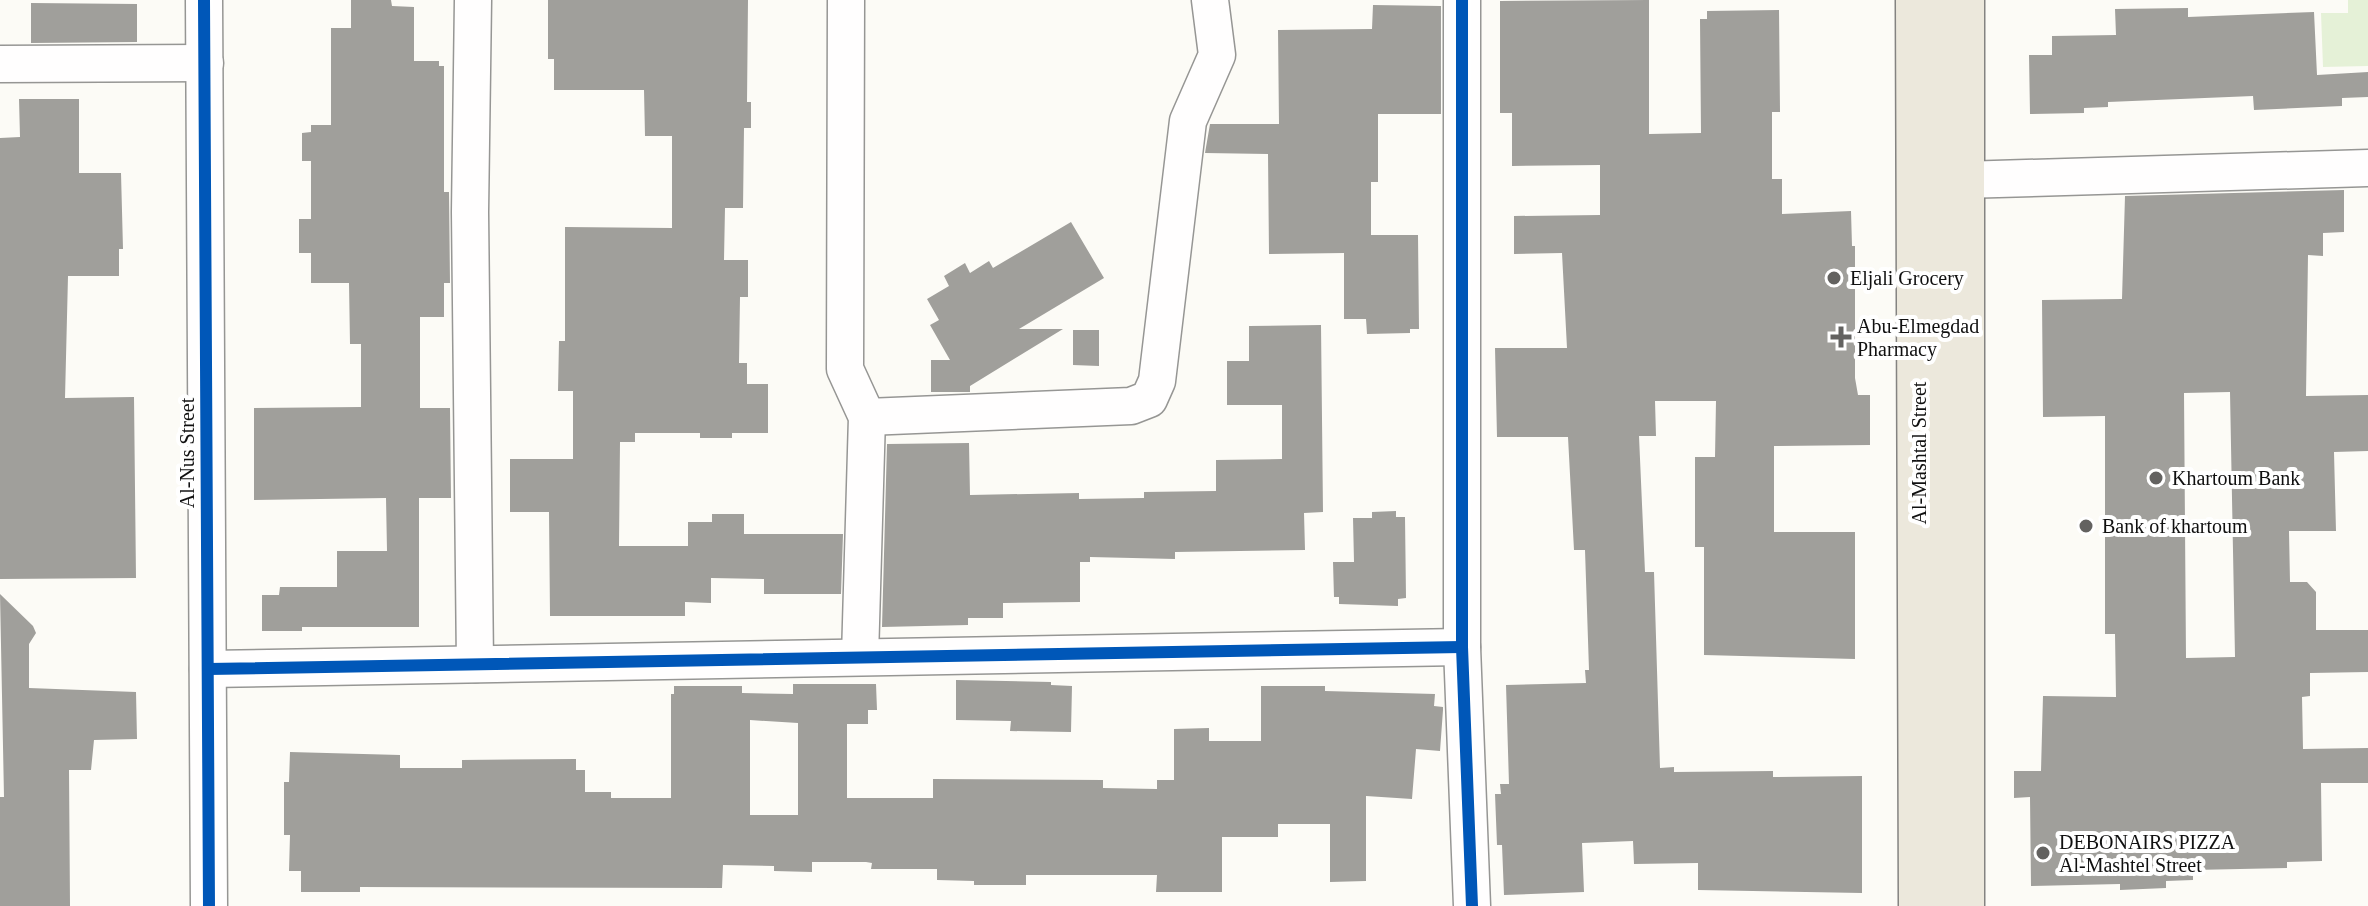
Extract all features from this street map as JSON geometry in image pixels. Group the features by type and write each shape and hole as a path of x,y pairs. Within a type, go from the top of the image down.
{"main road":[{"name":"Al-Mashtal Street","path":"1918,0 1921,906"},
{"path":"1962,0 1962,906"}],"street":[{"name":"Al-Nus Street","path":"204,0 209,906"},
{"path":"473,0 470,212 475,664"},
{"path":"846,0 845,369 867,417 860,657"},
{"path":"867,417 1131,406 1149,399 1157,381 1188,121 1217,55 1210,0"},
{"path":"1462,0 1462,647 1472,906"},
{"path":"0,64 205,63"},
{"path":"1962,180 2368,168"},
{"path":"208,669 1462,647"}],"green space":[{"path":"2348,0 2368,0 2368,66 2323,67 2321,13 2348,13"}],"building":[{"path":"351,0 391,0 392,6 414,7 414,61 439,61 439,66 444,66 444,192 449,192 450,283 444,283 444,317 420,317 420,408 450,408 451,498 419,498 419,627 302,627 302,631 262,631 262,595 279,595 280,587 337,587 337,551 387,551 386,498 254,500 254,408 361,407 361,344 350,344 349,283 311,283 311,253 299,253 299,219 311,219 311,161 302,161 302,133 311,132 311,125 331,125 331,28 351,28"},
{"path":"548,0 748,0 747,102 751,102 751,128 744,128 743,208 725,208 724,260 748,260 748,297 740,297 739,363 747,363 747,384 768,384 768,433 732,433 732,438 700,438 700,433 635,433 635,442 620,442 619,546 688,546 688,522 712,522 712,514 744,514 744,534 843,534 841,594 764,594 764,579 711,578 711,603 685,602 685,616 550,616 549,512 510,512 510,459 573,459 573,391 558,391 559,341 565,341 565,227 672,228 672,136 645,136 644,90 554,90 554,59 548,59"},
{"path":"1649,0 1649,134 1701,133 1700,19 1707,19 1707,11 1779,10 1780,112 1772,112 1772,179 1782,179 1782,214 1851,211 1852,246 1855,246 1855,378 1858,395 1870,395 1870,445 1774,446 1774,532 1855,532 1855,659 1704,655 1704,547 1695,547 1695,457 1715,457 1716,401 1655,401 1656,436 1639,436 1645,572 1654,572 1660,768 1674,767 1674,772 1773,771 1773,777 1862,776 1862,893 1698,890 1698,863 1634,864 1633,841 1582,843 1584,892 1504,895 1502,845 1497,845 1495,794 1501,794 1500,784 1509,784 1506,685 1586,683 1585,670 1589,670 1585,550 1574,550 1568,437 1497,437 1495,348 1567,348 1562,253 1514,254 1514,216 1600,215 1600,165 1512,166 1512,113 1500,113 1500,1"},
{"path":"31,3 137,4 137,42 31,43"},
{"path":"1373,5 1441,6 1441,114 1378,114 1378,182 1371,182 1371,235 1418,235 1419,329 1410,329 1410,333 1367,334 1366,319 1344,319 1344,253 1269,254 1268,154 1205,153 1210,124 1279,124 1278,30 1372,29"},
{"path":"2188,8 2188,17 2314,12 2317,75 2368,72 2368,97 2342,98 2342,106 2254,110 2253,96 2108,102 2108,107 2084,108 2084,113 2030,114 2029,55 2052,55 2052,36 2116,35 2115,9"},
{"path":"19,99 79,99 79,173 121,173 123,249 119,249 119,276 68,276 65,398 134,397 136,578 0,579 0,138 20,137"},
{"path":"2344,190 2344,232 2323,233 2323,256 2308,255 2306,396 2368,395 2368,451 2334,452 2336,531 2289,531 2290,582 2307,582 2316,592 2316,630 2368,630 2368,672 2310,673 2310,696 2302,697 2303,749 2368,748 2368,783 2321,783 2322,861 2287,862 2287,868 2193,870 2193,880 2166,881 2166,888 2120,890 2120,884 2031,886 2030,797 2014,798 2014,771 2041,771 2043,696 2116,697 2115,634 2105,634 2105,416 2043,417 2042,300 2122,299 2125,196","holes":["2230,392 2235,657 2186,658 2184,393"]},
{"path":"1071,222 1104,278 1019,329 1063,329 970,386 970,392 931,392 931,360 950,360 930,325 939,320 927,299 949,286 944,276 965,263 970,273 989,261 993,268"},
{"path":"1321,325 1323,512 1304,513 1305,550 1175,552 1175,559 1090,557 1090,562 1080,562 1080,602 1003,603 1003,618 968,618 968,625 882,627 887,444 969,443 970,495 1079,493 1079,499 1144,498 1144,492 1216,491 1216,460 1282,459 1282,405 1227,405 1227,361 1249,361 1249,326"},
{"path":"1073,330 1099,330 1099,366 1073,365"},
{"path":"1396,511 1396,517 1405,517 1406,598 1398,599 1398,606 1339,604 1339,597 1334,597 1333,562 1354,562 1353,518 1372,518 1372,512"},
{"path":"0,594 33,626 36,633 29,644 29,688 136,692 137,739 94,740 91,770 69,770 70,906 0,906 0,797 4,797"},
{"path":"956,680 1051,682 1051,685 1072,686 1071,732 1010,731 1011,721 956,720"},
{"path":"793,684 876,684 877,710 868,710 868,724 847,724 847,798 933,798 933,779 1103,780 1103,788 1157,789 1157,780 1174,780 1174,729 1209,728 1209,741 1261,741 1261,686 1325,686 1325,691 1435,694 1434,706 1443,707 1443,710 1440,751 1416,749 1412,799 1366,796 1366,881 1330,882 1330,824 1278,824 1278,837 1222,837 1222,892 1156,892 1157,875 1026,875 1026,885 974,885 974,881 937,880 937,869 871,869 872,863 866,862 812,862 812,872 774,871 774,866 723,865 722,888 360,887 360,892 301,892 301,871 289,871 290,835 284,835 284,782 289,782 290,752 400,755 400,768 462,768 462,760 576,759 576,770 585,770 585,792 611,792 611,798 671,798 671,694 674,694 674,686 742,686 742,693 793,694","holes":["750,720 798,723 798,815 750,815"]}],"cycle path":[{"path":"204,0 209,906"},
{"path":"1462,0 1462,647 1472,906"},
{"path":"208,669 1462,647"}],"place":[{"name":"Eljali Grocery","path":"1834,278"},
{"name":"Abu-Elmegdad Pharmacy","path":"1841,337"},
{"name":"Khartoum Bank","path":"2156,478"},
{"name":"Bank of khartoum","path":"2086,526"},
{"name":"DEBONAIRS PIZZA Al-Mashtel Street","path":"2043,853"}]}
